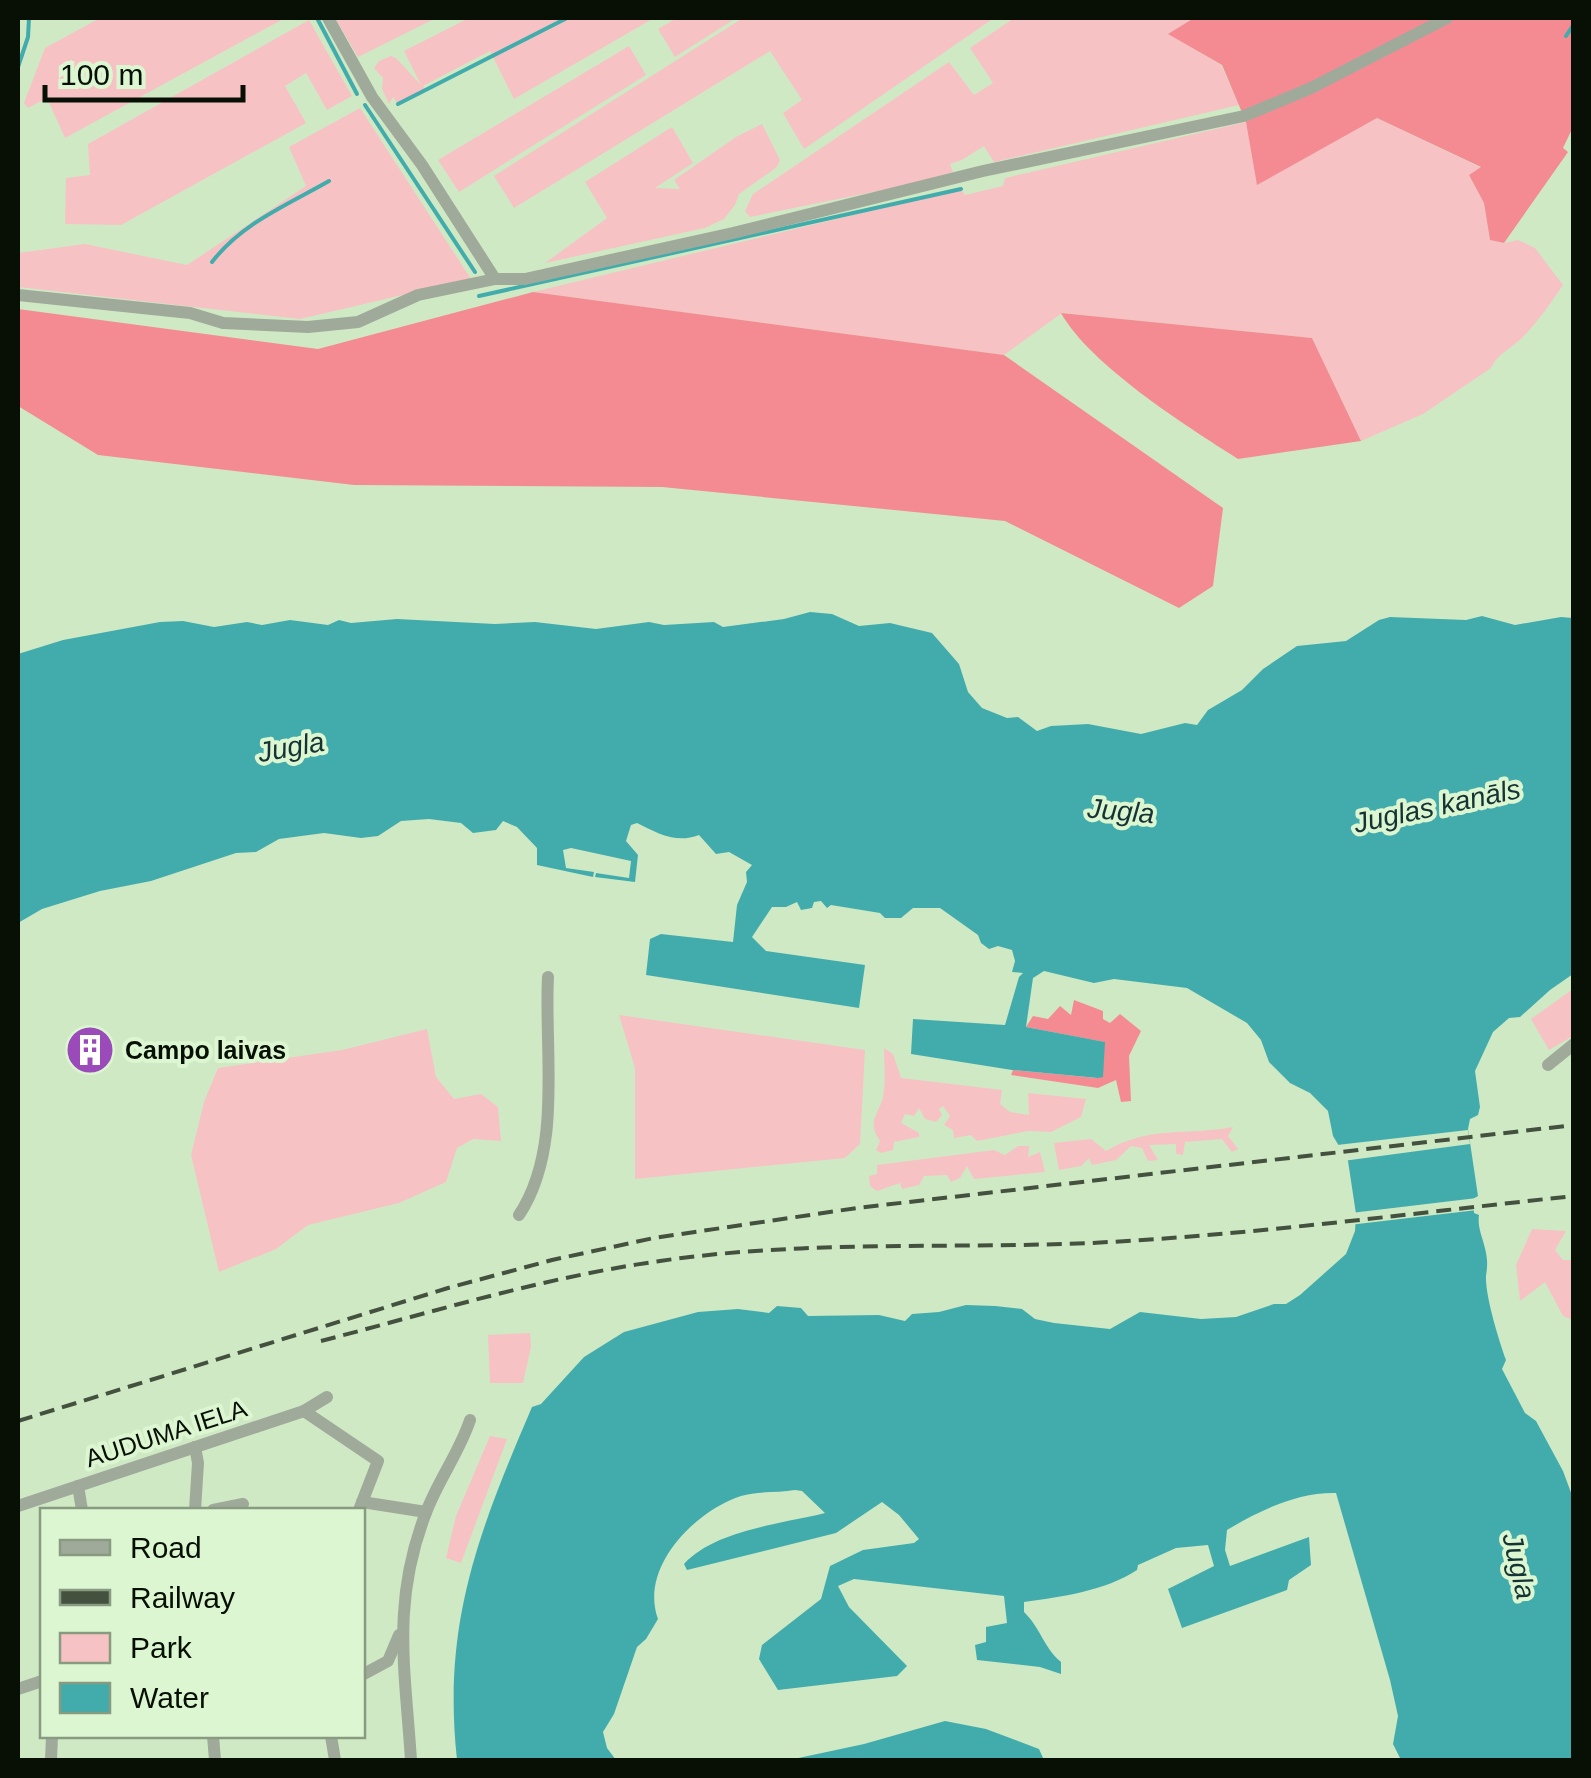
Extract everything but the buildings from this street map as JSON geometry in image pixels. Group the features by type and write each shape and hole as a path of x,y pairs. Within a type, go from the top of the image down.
{"street":[{"path":"328,18 372,97 422,165 495,279"},
{"path":"18,295 190,313 223,323 308,327 358,322 418,295 495,279 525,279 732,233 983,170 1244,116 1311,88 1448,18"},
{"path":"519,1215 529,1200 549,1122 548,977"},
{"path":"1548,1065 1574,1044"},
{"name":"AUDUMA IELA","path":"18,1506 304,1411 327,1397"},
{"path":"304,1411 378,1462 361,1506 426,1512"},
{"path":"411,1760 401,1632 403,1598 426,1512 470,1420"},
{"path":"195,1508 196,1447"},
{"path":"78,1486 82,1508"},
{"path":"242,1507 249,1488"},
{"path":"365,1674 388,1662 401,1632"}],"green space":[{"path":"100,18 285,18 65,138 47,98 28,108 24,103 45,48"},
{"path":"335,18 436,18 358,57"},
{"path":"469,18 654,18 514,99 490,51 423,86 426,90 398,104 393,97 389,104 382,89 383,78 374,68 379,61 396,58 421,85 404,51"},
{"path":"677,18 736,18 675,57 658,29"},
{"path":"743,18 994,18 804,149 783,113 802,100 770,51 514,208 494,176"},
{"path":"1014,18 1194,18 1169,34 1221,65 1239,105 994,162 984,146 950,164 953,172 912,184 750,217 745,211 753,194 949,62 974,95 993,83 970,48"},
{"path":"309,20 352,96 327,110 306,73 285,86 306,123 121,225 65,224 66,178 90,175 88,144"},
{"path":"629,46 646,75 459,192 438,160"},
{"path":"360,108 471,279 300,319 18,287 18,253 85,244 187,265 306,186 289,147"},
{"path":"1377,118 1482,168 1469,175 1484,203 1490,240 1518,240 1535,248 1563,285 1521,339 1491,368 1423,414 1361,441 1312,338 1062,313 1004,355 533,292 961,189 965,195 1003,186 1005,178 1246,122 1258,184"},
{"path":"762,124 780,160 777,167 739,194 724,219 705,228 545,263 607,218 585,182 672,127 693,163 655,188 680,189 674,180"},
{"path":"1573,989 1573,1036 1549,1050 1531,1019"},
{"path":"619,1015 865,1050 860,1144 845,1158 635,1179 635,1068"},
{"path":"427,1029 436,1077 454,1099 481,1094 498,1107 501,1141 473,1139 457,1148 446,1182 399,1203 308,1225 276,1249 219,1272 191,1155 204,1102 218,1068 342,1050"},
{"path":"884,1048 893,1054 901,1078 1002,1090 1000,1104 1010,1112 1029,1115 1028,1093 1086,1099 1081,1117 1051,1132 1028,1131 977,1141 971,1135 954,1138 953,1130 944,1125 950,1116 943,1106 936,1122 925,1119 919,1108 914,1116 905,1114 901,1123 919,1133 919,1137 894,1142 893,1150 881,1153 876,1150 880,1141 874,1123 884,1091"},
{"path":"1233,1127 1228,1136 1238,1149 1232,1152 1222,1139 1185,1142 1183,1155 1176,1154 1176,1144 1149,1145 1158,1160 1148,1161 1142,1148 1131,1146 1116,1160 1092,1165 1089,1158 1081,1166 1059,1170 1054,1143 1091,1139 1106,1151 1153,1134"},
{"path":"1018,1146 1029,1146 1028,1157 1040,1152 1045,1172 974,1179 967,1166 960,1178 951,1182 947,1175 924,1176 919,1185 902,1189 900,1183 877,1191 870,1186 869,1176 877,1174 877,1165 994,1150 1005,1155"},
{"path":"1532,1229 1566,1231 1555,1250 1563,1260 1573,1260 1573,1320 1563,1316 1545,1282 1520,1301 1516,1265"},
{"path":"530,1333 523,1383 490,1383 488,1335"},
{"path":"490,1436 507,1439 461,1563 446,1558 456,1516"}],"shaded area":[{"path":"1194,18 1573,18 1573,127 1563,148 1568,152 1504,243 1490,240 1484,203 1469,175 1481,167 1377,118 1257,185 1246,122 1222,65 1168,34"},
{"path":"533,292 1004,355 1223,508 1213,586 1179,608 1005,521 662,487 354,485 98,455 18,406 18,309 318,349"},
{"path":"1061,313 1312,338 1361,441 1238,459 1116,373 1075,333"},
{"path":"1074,1000 1103,1011 1103,1019 1110,1023 1120,1014 1141,1031 1129,1056 1131,1101 1121,1102 1116,1080 1098,1088 1011,1075 1013,1070 1097,1078 1104,1042 1026,1027 1033,1016 1048,1019 1060,1006 1071,1015"}],"water":[{"path":"810,612 832,614 859,626 890,623 932,633 959,664 968,692 982,708 1007,718 1018,717 1037,731 1051,726 1088,724 1141,734 1185,723 1197,725 1208,710 1242,690 1263,669 1297,646 1346,641 1390,617 1466,620 1482,616 1515,625 1573,618 1573,974 1520,1017 1509,1018 1493,1032 1475,1071 1480,1107 1478,1115 1470,1119 1468,1129 1478,1196 1473,1199 1474,1213 1479,1215 1488,1294 1506,1360 1502,1369 1525,1413 1536,1421 1573,1498 1573,1760 1401,1760 1393,1744 1398,1716 1390,1680 1336,1493 1293,1499 1227,1530 1225,1550 1230,1566 1309,1537 1311,1565 1289,1580 1287,1590 1182,1628 1168,1589 1214,1566 1208,1545 1176,1548 1097,1588 1024,1602 1024,1612 1061,1662 1061,1674 1040,1667 977,1660 975,1645 986,1642 986,1627 1007,1623 1004,1596 854,1579 838,1586 849,1607 907,1666 897,1676 778,1690 759,1659 762,1645 821,1599 830,1566 863,1550 919,1539 882,1502 836,1533 687,1570 684,1564 713,1543 825,1513 802,1491 795,1490 747,1494 723,1503 675,1544 656,1580 658,1619 637,1647 614,1714 603,1732 607,1748 616,1760 457,1760 455,1664 460,1621 481,1537 532,1407 541,1404 584,1357 624,1332 698,1312 738,1309 769,1313 777,1306 801,1308 808,1316 879,1315 905,1321 912,1314 966,1305 995,1306 1022,1309 1035,1319 1054,1323 1110,1329 1140,1312 1201,1319 1236,1317 1274,1304 1286,1304 1346,1254 1355,1231 1356,1214 1348,1161 1333,1136 1328,1111 1269,1062 1261,1040 1247,1023 1187,988 1114,979 1094,983 1044,971 1033,978 1026,1027 1105,1042 1103,1077 1012,1070 911,1054 913,1019 1005,1025 1023,973 1012,972 1012,950 998,946 989,949 978,935 940,908 913,908 901,918 885,918 880,913 831,905 827,908 821,901 801,910 797,902 772,907 752,937 766,951 865,965 859,1008 646,975 650,939 661,934 733,942 737,905 747,882 746,872 752,865 729,852 716,854 699,835 675,838 637,823 631,825 626,841 638,855 635,882 595,877 596,873 629,878 631,861 571,848 563,850 566,868 594,872 593,877 537,865 537,848 517,827 503,821 496,830 473,833 461,823 429,819 401,821 378,836 324,833 279,839 256,852 236,853 151,881 100,891 42,909 18,923 18,654 63,640 160,622 183,621 214,627 290,620 328,625 339,620 351,623 397,619 535,622 596,629 649,622 714,622 723,627"},
{"path":"945,1721 986,1729 1039,1749 1044,1760 789,1760 864,1744"}],"pier":[{"path":"1468,1130 1470,1144 1343,1161 1337,1148 1337,1145"},
{"path":"1483,1198 1478,1201 1483,1213 1477,1210 1349,1225 1351,1213"}],"waterway":[{"path":"18,67 28,37 29,18"},
{"path":"317,18 357,94"},
{"path":"398,104 567,18"},
{"path":"1566,36 1574,24"},
{"path":"365,105 475,272"},
{"path":"212,262 251,226 329,181"},
{"path":"479,296 961,189"}],"railway":[{"path":"18,1421 448,1288 654,1238 857,1208 1574,1125"},
{"path":"321,1341 574,1276 714,1254 1151,1239 1574,1196"}],"place":[{"name":"Campo laivas","path":"90,1050"}],"water label":[{"name":"Jugla","path":"291,747"},
{"name":"Juglas kanāls","path":"1437,806"},
{"name":"Jugla","path":"1121,811"},
{"name":"Jugla","path":"1519,1566"}]}
